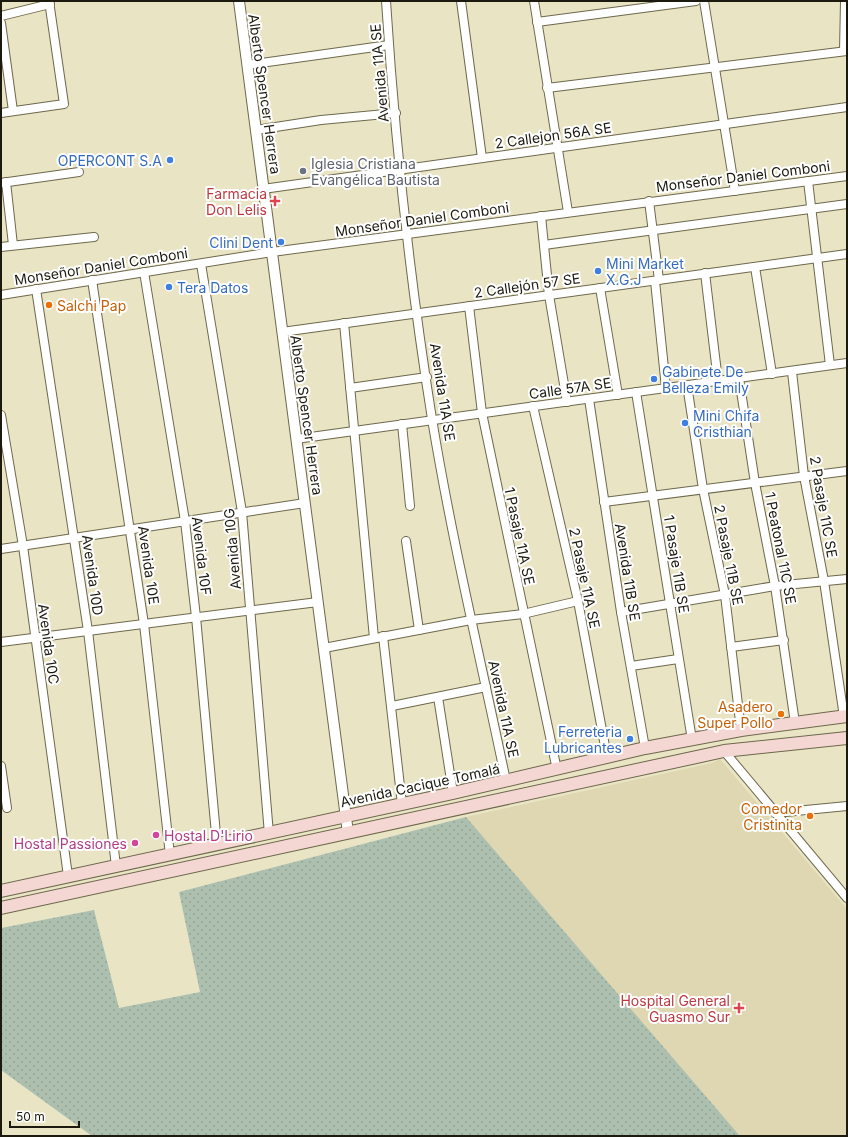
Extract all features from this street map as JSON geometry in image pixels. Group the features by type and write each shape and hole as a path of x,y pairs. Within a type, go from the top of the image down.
{"main road":[{"name":"Avenida Cacique Tomalá","path":"1,891 269,834 557,770 645,748 741,730 846,717"},
{"path":"1,908 724,751 847,738"}],"street":[{"name":"Alberto Spencer Herrera","path":"239,1 348,833"},
{"name":"Avenida 11A SE","path":"386,1 408,234 432,420 470,620 506,781"},
{"path":"460,1 482,158"},
{"path":"534,1 536,22 568,212"},
{"path":"536,22 696,1"},
{"path":"704,1 735,191"},
{"path":"1,16 50,3 64,104 1,113"},
{"path":"547,88 846,51 846,3"},
{"path":"1,23 13,111"},
{"path":"247,65 389,45"},
{"name":"2 Callejon 56A SE","path":"263,189 847,107"},
{"path":"256,130 321,120 396,113"},
{"path":"13,245 3,182 79,172"},
{"name":"Monseñor Daniel Comboni","path":"1,295 272,252 847,176"},
{"path":"808,181 830,365"},
{"path":"649,201 653,231 666,388"},
{"path":"544,245 847,204"},
{"path":"541,216 549,295 567,402"},
{"path":"1,247 94,236"},
{"name":"2 Callejón 57 SE","path":"282,332 847,254"},
{"name":"Avenida 10G","path":"201,264 242,512 269,834"},
{"path":"756,267 772,374"},
{"name":"Avenida 10F","path":"144,272 185,521 196,617 217,845"},
{"path":"705,274 718,381"},
{"name":"Avenida 10E","path":"92,280 131,529 144,624 170,855"},
{"path":"600,288 618,394"},
{"name":"Avenida 10D","path":"36,290 88,631 116,866"},
{"name":"1 Pasaje 11A SE","path":"470,306 482,413 523,614 557,770"},
{"path":"344,323 374,638"},
{"name":"Calle 57A SE","path":"296,438 792,372 847,363"},
{"name":"2 Pasaje 11C SE","path":"792,372 804,476 824,581 846,717"},
{"path":"350,388 427,377"},
{"name":"1 Peatonal 11C SE","path":"739,378 755,483 784,640 795,723"},
{"name":"2 Pasaje 11B SE","path":"687,385 704,489 725,595 741,730"},
{"name":"1 Pasaje 11B SE","path":"636,392 692,740"},
{"name":"Avenida 11B SE","path":"589,399 621,612 645,748"},
{"name":"2 Pasaje 11A SE","path":"533,406 578,601 607,757"},
{"name":"Avenida 10C","path":"1,415 36,638 68,876"},
{"path":"402,424 410,506"},
{"path":"604,502 847,471"},
{"path":"1,549 305,503"},
{"path":"406,541 418,630"},
{"path":"621,612 670,605 775,586 847,578"},
{"path":"324,648 470,620 523,614 578,601"},
{"path":"1,642 318,602"},
{"path":"383,636 402,804"},
{"path":"731,648 784,640"},
{"path":"631,666 678,659"},
{"path":"392,706 438,698 486,687"},
{"path":"438,698 453,793"},
{"path":"724,751 847,898"},
{"path":"1,766 8,808"},
{"path":"775,813 847,806"}],"shaded area":[{"name":"Hospital General Guasmo Sur","path":"720,759 847,909 847,1136 740,1136 466,817 712,763"}],"green space":[{"path":"466,817 740,1136 92,1136 1,1070 1,928 94,910 119,1008 200,992 179,892"}],"place":[{"name":"OPERCONT S.A","path":"170,160"},
{"name":"Iglesia Cristiana Evangélica Bautista","path":"303,171"},
{"name":"Farmacia Don Lelis","path":"275,201"},
{"name":"Clini Dent","path":"281,242"},
{"name":"Mini Market X.G.J","path":"598,271"},
{"name":"Tera Datos","path":"169,287"},
{"name":"Salchi Pap","path":"49,305"},
{"name":"Gabinete De Belleza Emily","path":"654,379"},
{"name":"Mini Chifa Cristhian","path":"685,423"},
{"name":"Asadero Super Pollo","path":"781,714"},
{"name":"Ferreteria Lubricantes","path":"630,739"},
{"name":"Comedor Cristinita","path":"810,816"},
{"name":"Hostal D'Lirio","path":"156,835"},
{"name":"Hostal Passiones","path":"135,843"},
{"name":"Hospital General Guasmo Sur","path":"739,1008"}]}
